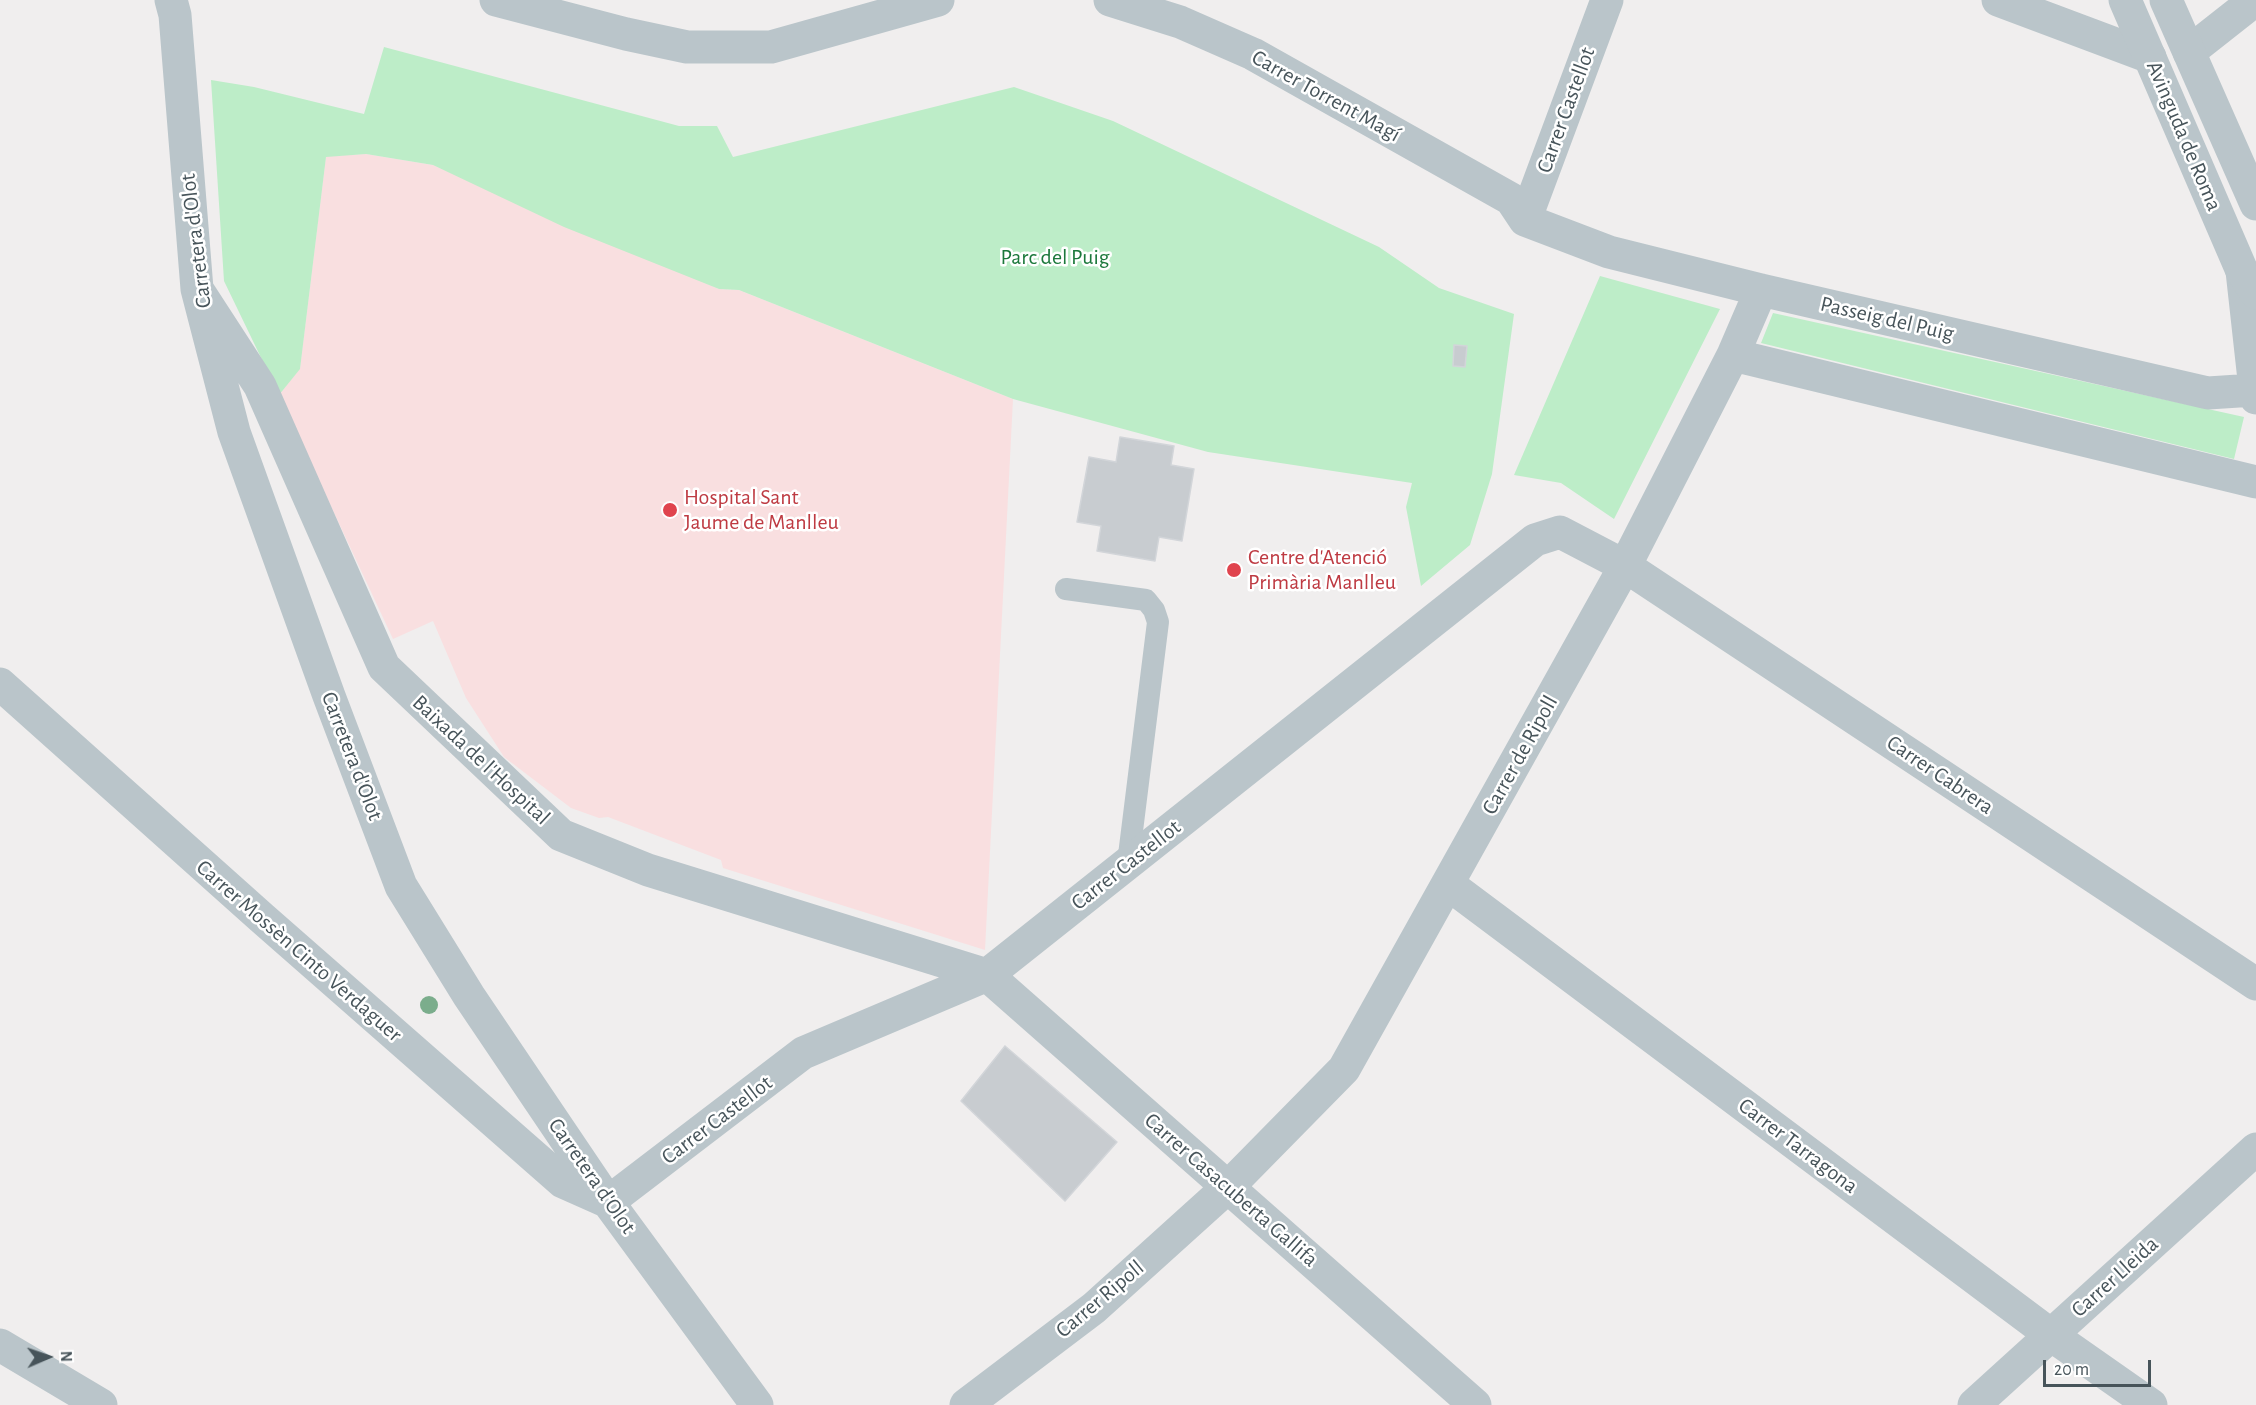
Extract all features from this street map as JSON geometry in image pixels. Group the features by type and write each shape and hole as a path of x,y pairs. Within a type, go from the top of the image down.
{"street":[{"path":"496,0 626,34 687,47 771,47 938,0"},
{"name":"Carrer Torrent Magí","path":"1110,0 1180,22 1253,54 1511,200 1525,220"},
{"name":"Carrer Castellot","path":"1525,220 1607,0"},
{"path":"1998,0 2150,57"},
{"name":"Avinguda de Roma","path":"2125,0 2249,282 2255,394"},
{"name":"Avinguda de Roma","path":"2166,0 2256,204"},
{"path":"2189,52 2255,0"},
{"name":"Carretera d'Olot","path":"175,5 197,288 234,432 325,685 401,886 469,996 609,1202 757,1405"},
{"name":"Passeig del Puig","path":"1525,220 1609,252 1761,290 2208,393 2255,394"},
{"name":"Baixada de l'Hospital","path":"197,288 260,386 384,667 561,835 648,870 987,975"},
{"name":"Carrer de Ripoll","path":"1228,1187 1344,1069 1625,566 1733,355 1761,290"},
{"path":"1733,355 2256,482"},
{"name":"Carrer Castellot","path":"609,1202 803,1053 987,975 1535,540 1560,532 1625,566"},
{"name":"Carrer Cabrera","path":"1625,566 2256,984"},
{"name":"Carrer Mossèn Cinto Verdaguer","path":"0,684 562,1182 609,1202"},
{"name":"Carrer Tarragona","path":"1448,884 2051,1335 2151,1405"},
{"name":"Carrer Casacuberta Gallifa","path":"987,975 1475,1405"},
{"name":"Carrer Lleida","path":"1974,1405 2256,1149"},
{"name":"Carrer Ripoll","path":"966,1405 1094,1308 1228,1187"},
{"path":"0,1345 101,1405"}],"lane":[{"path":"1066,589 1146,600 1154,610 1158,622 1128,863"}],"shaded area":[{"name":"Hospital Sant Jaume de Manlleu","path":"366,154 433,165 719,289 739,290 1013,399 985,950 723,868 721,860 608,817 599,818 571,808 504,757 466,698 433,621 393,639 279,395 300,368 326,156"}],"green space":[{"name":"Parc del Puig","path":"384,47 679,126 717,126 733,157 1014,87 1113,121 1379,247 1439,288 1514,314 1492,474 1470,545 1421,586 1406,507 1412,483 1208,452 1013,399 739,290 719,289 564,227 433,165 366,154 326,157 300,369 279,395 224,281 211,80 254,87 364,114"},
{"path":"1600,276 1720,309 1614,519 1561,483 1514,475"},
{"path":"1773,313 2244,417 2234,459 1761,343"}],"building":[{"path":"1454,345 1467,346 1465,367 1453,366"},
{"path":"1120,437 1174,446 1171,465 1194,469 1182,541 1159,537 1155,561 1097,551 1101,526 1077,522 1089,457 1116,462"},
{"path":"1005,1046 1117,1142 1065,1201 961,1101"}],"place":[{"name":"Hospital Sant Jaume de Manlleu","path":"670,510"},
{"name":"Centre d'Atenció Primària Manlleu","path":"1234,570"}]}
